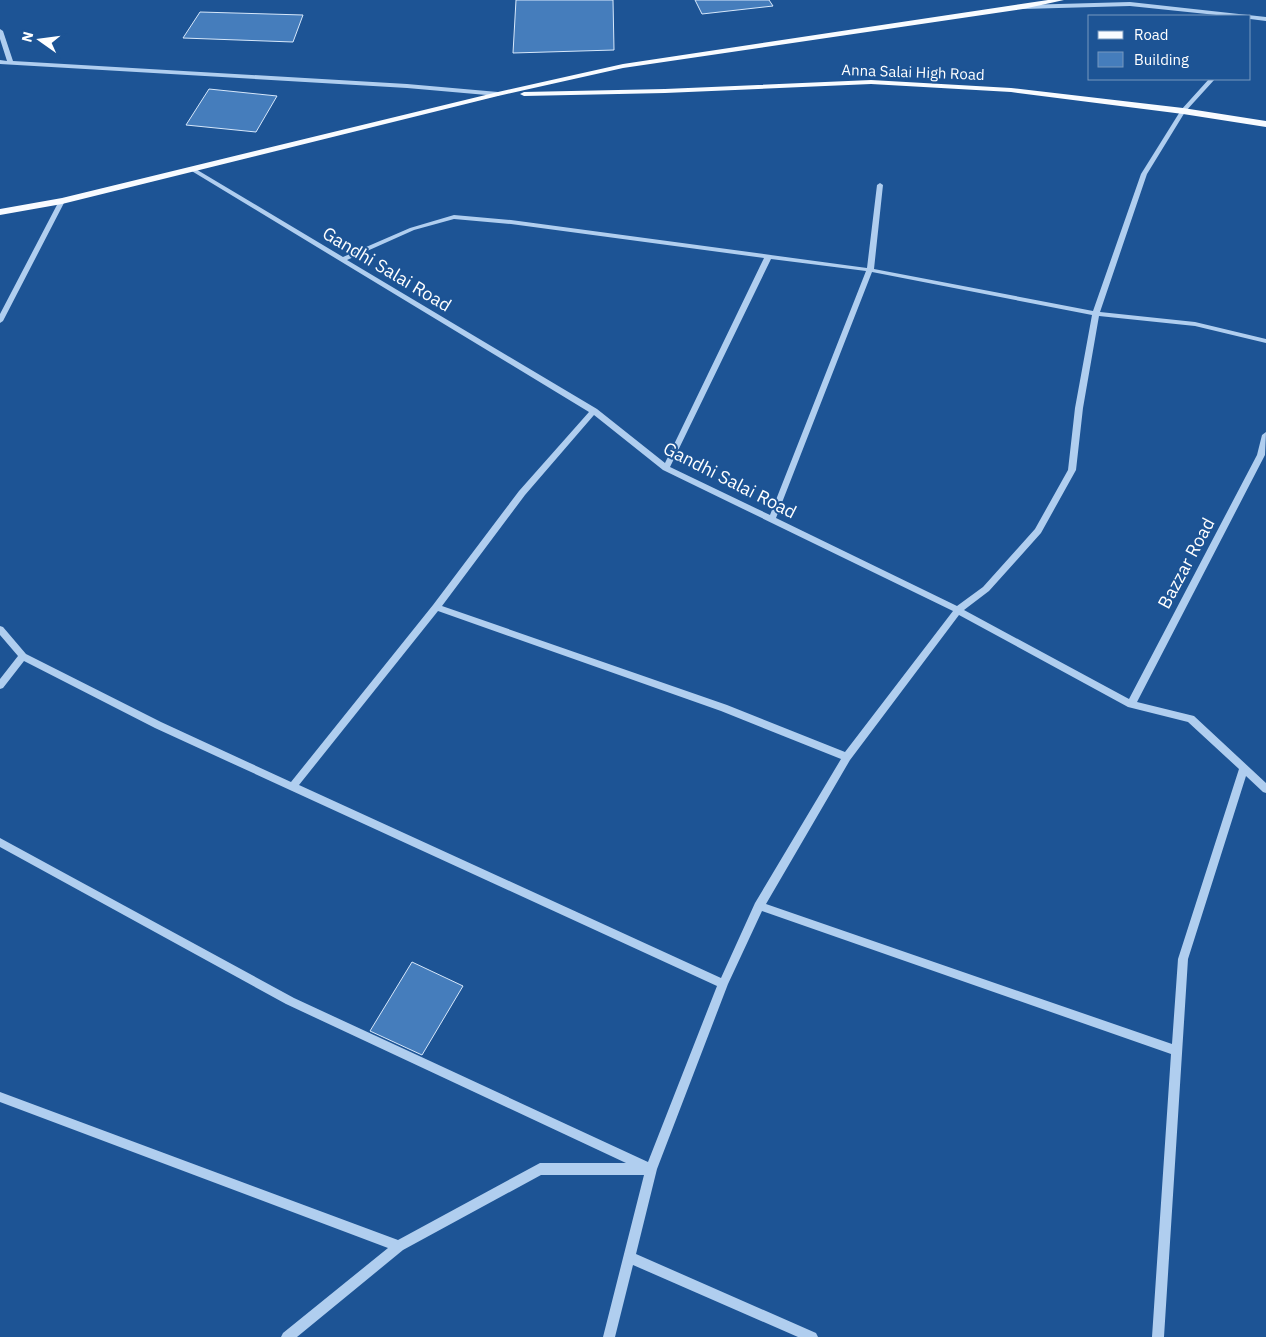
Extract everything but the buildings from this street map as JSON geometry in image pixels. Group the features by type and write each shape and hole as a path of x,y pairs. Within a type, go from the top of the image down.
{"main road":[{"path":"0,212 62,201 498,94 623,66 1024,7 1060,0"},
{"name":"Anna Salai High Road","path":"498,94 665,91 871,82 1012,90 1183,111 1266,124"}],"street":[{"path":"1024,7 1130,4 1229,15"},
{"path":"1251,17 1266,19"},
{"path":"0,31 11,63"},
{"path":"0,62 407,86 498,94"},
{"path":"609,1337 651,1169 723,984 759,906 847,757 958,610 986,589 1038,531 1072,470 1078,408 1096,314 1144,174 1183,111 1211,80"},
{"name":"Gandhi Salai Road","path":"192,169 594,412 666,468 958,610 1131,704 1191,719 1264,786"},
{"path":"772,519 870,270 880,185"},
{"path":"0,321 62,201"},
{"path":"341,260 412,229 454,217 511,222 870,270 1096,314 1196,324 1266,341"},
{"path":"666,468 768,257"},
{"path":"292,787 436,607 522,492 594,412"},
{"name":"Bazzar Road","path":"1131,704 1261,455 1266,435"},
{"path":"436,607 724,708 847,757"},
{"path":"0,629 22,656 158,725 723,984"},
{"path":"0,686 22,656"},
{"path":"1158,1337 1183,959 1244,768"},
{"path":"0,842 290,1001 651,1169"},
{"path":"759,906 1177,1051"},
{"path":"0,1097 399,1246"},
{"path":"287,1337 399,1246 540,1169 651,1169"},
{"path":"628,1257 812,1337"}]}
